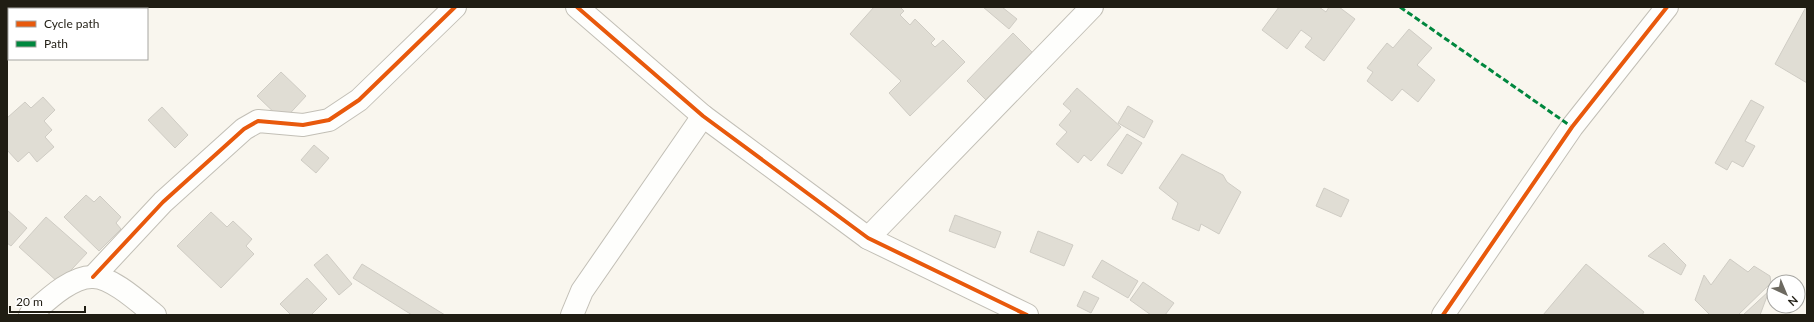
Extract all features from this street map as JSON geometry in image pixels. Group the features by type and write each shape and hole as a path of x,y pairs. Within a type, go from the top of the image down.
{"street":[{"path":"93,277 163,202 244,129 258,121 303,125 329,120 358,100 455,7"},
{"path":"577,7 703,116 868,238 1027,315"},
{"path":"868,238 1092,7"},
{"path":"1443,315 1572,127 1667,7"},
{"path":"572,315 582,291 703,116"},
{"path":"30,315 51,297 76,281 93,277 110,282 156,315"}],"building":[{"path":"874,7 900,7 904,11 900,15 910,25 915,19 935,39 931,43 935,47 943,40 965,62 910,116 889,93 901,81 850,34"},
{"path":"983,7 1002,7 1017,19 1009,29"},
{"path":"1279,7 1319,7 1326,12 1329,7 1339,7 1355,19 1324,61 1305,47 1312,38 1301,30 1287,49 1262,30"},
{"path":"1806,7 1807,8 1807,83 1775,64"},
{"path":"1409,29 1432,48 1417,65 1435,80 1418,102 1402,89 1392,101 1367,81 1373,72 1367,68 1387,43 1393,48"},
{"path":"1013,33 1034,54 988,102 967,81"},
{"path":"281,72 306,96 283,121 257,96"},
{"path":"1077,88 1121,127 1091,161 1084,155 1078,163 1056,144 1067,132 1059,125 1071,111 1063,104"},
{"path":"43,97 55,110 44,121 52,130 45,137 54,147 37,162 29,152 18,162 7,150 7,118 25,102 31,108"},
{"path":"1751,100 1764,107 1745,141 1755,146 1743,167 1732,161 1727,170 1715,163"},
{"path":"1128,106 1153,121 1144,138 1118,123"},
{"path":"162,107 188,135 175,148 148,120"},
{"path":"1127,134 1142,143 1122,174 1107,165"},
{"path":"314,145 329,158 316,173 301,160"},
{"path":"1182,154 1223,175 1227,182 1241,192 1219,234 1201,224 1199,231 1172,219 1178,203 1159,188"},
{"path":"1324,188 1349,200 1341,217 1316,206"},
{"path":"86,195 94,202 100,196 121,217 116,223 121,229 99,251 64,217"},
{"path":"7,210 27,228 11,246 7,243"},
{"path":"211,212 227,227 233,221 252,239 246,246 254,254 221,288 177,246"},
{"path":"955,215 1001,232 995,248 949,231"},
{"path":"46,217 87,253 59,283 19,247"},
{"path":"1038,231 1073,245 1064,266 1030,252"},
{"path":"1664,243 1686,265 1681,275 1648,256"},
{"path":"327,254 352,284 339,295 314,265"},
{"path":"1730,259 1748,272 1754,266 1767,274 1766,288 1738,315 1710,315 1695,300 1704,275 1711,285"},
{"path":"1102,260 1138,281 1128,298 1092,277"},
{"path":"362,264 445,315 412,315 353,278"},
{"path":"1586,264 1644,312 1642,315 1543,315"},
{"path":"307,278 327,299 311,315 291,315 280,304"},
{"path":"1143,282 1174,303 1165,315 1151,315 1130,300"},
{"path":"1084,291 1099,298 1091,313 1077,306"},
{"path":"1766,294 1766,299 1760,315 1743,315"}],"marked path":[{"path":"1400,7 1572,127"}],"cycle path":[{"path":"93,277 163,202 244,129 258,121 303,125 329,120 359,100 455,7"},
{"path":"577,7 703,116 868,238 1027,315"},
{"path":"1443,315 1572,127 1667,7"}]}
